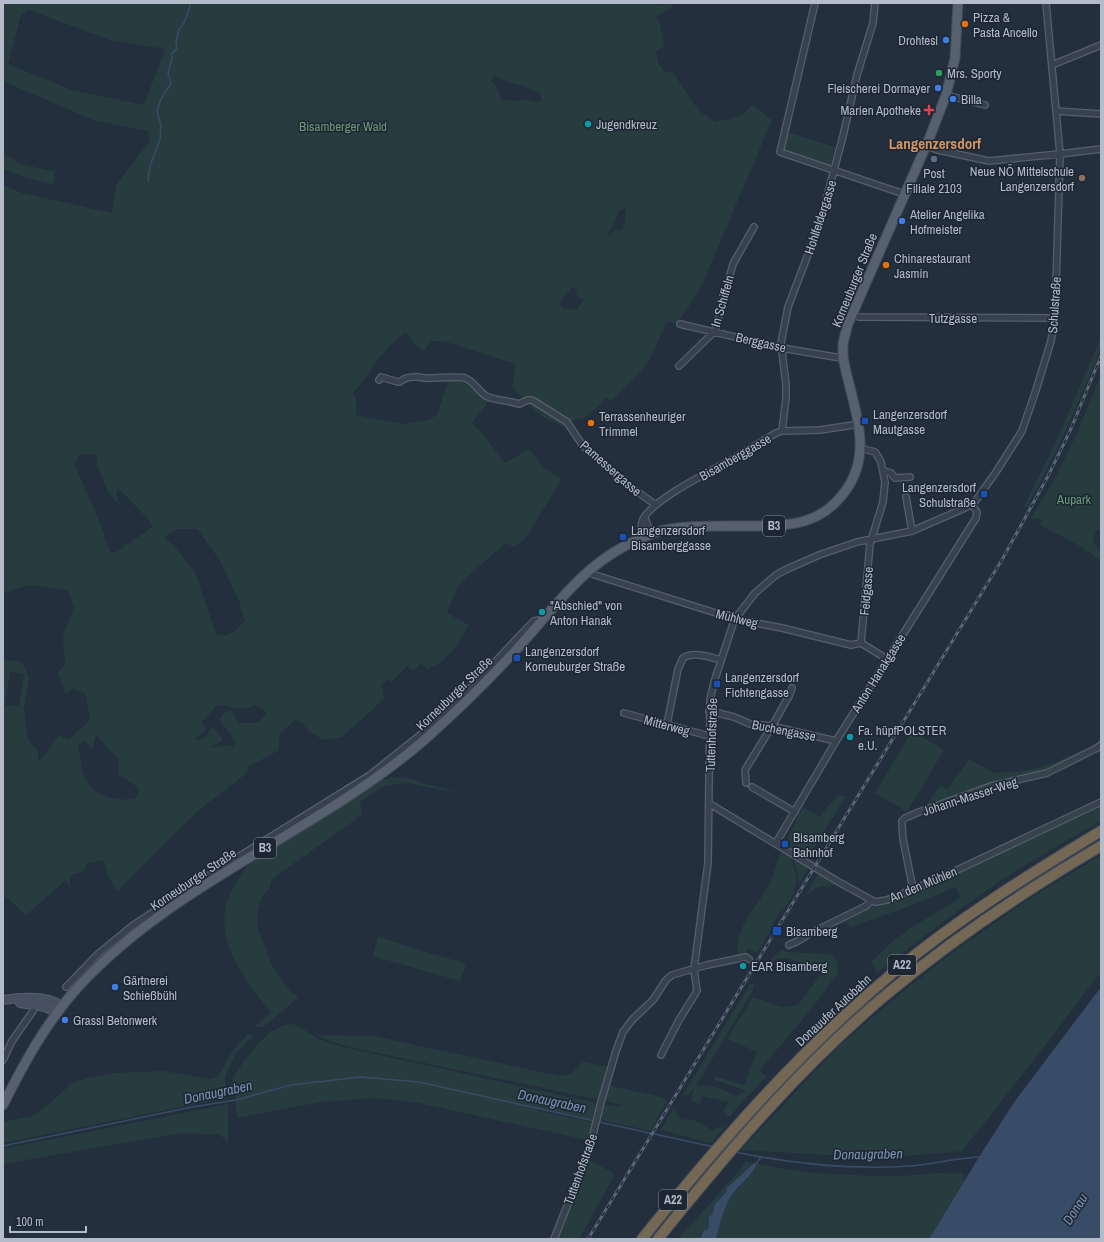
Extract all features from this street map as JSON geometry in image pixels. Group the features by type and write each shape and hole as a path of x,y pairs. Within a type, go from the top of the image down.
{"highway":[{"name":"Donauufer Autobahn","path":"642,1239 705,1161 731,1132 806,1052 856,1004 897,969 989,901 1045,864 1101,832"},
{"name":"Donauufer Autobahn","path":"658,1239 719,1164 745,1135 816,1060 866,1013 907,977 996,911 1101,846"}],"main road":[{"name":"B3","path":"926,146 946,95 955,58 958,3"},
{"name":"Korneuburger Straße","path":"3,1105 27,1059 60,1010 79,986 98,967 142,930 174,906 279,836 396,763 434,731 497,670 567,592 588,571 612,553 647,535 666,529 710,526 784,526 808,520 819,515 832,506 845,491 856,471 860,448 860,424 843,357 845,333 926,146"},
{"path":"4,1000 19,998 49,1000 54,1001 60,1010"},
{"path":"4,1000 60,1010"}],"street":[{"path":"815,3 780,152 904,194"},
{"name":"Hohlfeldergasse","path":"782,431 786,384 781,343 788,307 820,223 857,75 873,23 875,3"},
{"name":"Schulstraße","path":"972,505 996,472 1022,431 1051,341 1055,318 1060,154 1046,3"},
{"path":"1052,65 1101,46"},
{"path":"946,95 985,105"},
{"path":"1056,112 1101,114"},
{"path":"926,146 989,161 1101,149"},
{"name":"In Schiffeln","path":"679,366 715,331 733,264 754,227"},
{"name":"Tutzgasse","path":"852,315 859,317 1055,318"},
{"name":"Berggasse","path":"680,324 715,331 782,348 843,357"},
{"name":"Pamessergasse","path":"379,380 381,377 398,382 415,376 428,378 462,377 469,380 481,392 491,398 511,401 518,404 532,400 567,422 583,446 629,486 656,505"},
{"name":"Bisamberggasse","path":"645,516 656,505 705,473 731,460 776,433 782,431 820,430 860,424"},
{"path":"860,448 874,452 881,462 884,471 891,473 895,478 910,477"},
{"name":"Feldgasse","path":"861,643 872,538 882,509 884,496 884,471"},
{"path":"906,497 912,531"},
{"path":"872,538 912,531 972,505"},
{"name":"Anton Hanakgasse","path":"776,843 836,741 976,518 977,512 972,505"},
{"path":"645,516 641,526 647,535"},
{"path":"645,516 647,535"},
{"name":"Tuttenhofstraße","path":"694,969 708,863 710,804 709,711 713,684 735,619 755,593 776,575 819,555 872,538"},
{"name":"Mühlweg","path":"588,571 595,575 735,619 851,645 861,643"},
{"path":"861,643 887,659"},
{"path":"667,724 678,669 683,658 690,655 699,655 721,660"},
{"path":"746,783 745,770 772,726 792,688"},
{"name":"Buchengasse","path":"709,711 734,717 755,726 772,726 836,741"},
{"name":"Mitterweg","path":"624,713 660,724 667,724 709,736"},
{"name":"Johann-Masser-Weg","path":"913,889 902,833 902,821 905,818 990,786 1047,773 1101,745"},
{"path":"752,787 794,812"},
{"name":"An den Mühlen","path":"710,804 871,900 880,902 962,868 1101,802"},
{"path":"66,987 94,958 121,935 158,908 198,882 279,836"},
{"path":"789,945 866,906 871,900"},
{"name":"Tuttenhofstraße","path":"554,1239 589,1151 599,1109 623,1032 632,1020 653,1000 669,978 676,973 746,957 749,958"},
{"path":"94,958 98,967"},
{"path":"661,1056 679,1020 696,994 698,987 694,969"},
{"path":"3,1060 12,1041 31,1014 35,1005"}],"green space":[{"name":"Bisamberger Wald","path":"3,3 672,4 672,8 656,17 660,25 664,46 656,52 659,66 662,66 664,73 672,71 694,104 701,112 716,122 742,115 752,105 772,120 700,289 677,324 667,322 649,361 611,401 606,398 583,419 574,420 564,427 540,415 513,388 515,364 443,341 431,341 424,351 415,345 406,332 390,345 353,393 356,399 356,415 404,424 428,420 437,415 450,376 467,378 490,400 472,423 486,437 505,463 529,449 543,467 562,479 525,539 514,547 506,543 469,575 456,589 447,613 469,625 457,646 443,661 428,669 421,663 413,671 407,666 391,682 387,679 381,686 383,688 384,699 342,737 323,740 308,730 302,723 295,720 279,734 279,750 248,767 247,773 200,809 117,891 108,876 104,860 87,863 84,871 72,875 69,882 71,891 66,880 25,916 18,907 3,895 3,659 22,662 29,677 24,706 26,730 29,741 38,751 38,762 49,750 58,735 68,740 90,720 86,694 73,688 66,694 58,672 65,665 63,636 74,607 68,590 29,585 3,593 3,185 22,193 112,213 116,185 150,141 148,131 96,121 5,82 3,76","holes":["29,10 110,40 165,49 144,105 72,90 8,64 21,15","496,75 507,82 520,85 539,93 542,99 538,103 524,99 516,101 502,100 496,86 491,81","626,208 624,226 622,230 614,230 610,236 607,235 614,225 619,211","572,287 576,289 577,296 584,300 576,310 563,308 559,303","96,454 97,464 108,492 121,507 116,493 118,488 149,520 153,527 116,552 111,552 104,539 105,535 75,465 78,455","177,529 197,529 219,559 239,601 245,621 232,633 224,636 216,634 195,572 174,546 164,537","10,671 24,674 19,707 5,705","222,705 243,709 255,705 264,710 266,715 257,723 239,723 231,710 225,712 219,719 236,742 233,747 228,745 211,748 223,740 213,727 209,730 208,735 198,741 195,738 207,730 202,722 216,706","96,735 119,760 118,774 136,786 139,791 135,799 114,798 100,794 94,790 85,778 78,745 85,740 92,750"]},
{"path":"787,132 835,147 830,166 828,167 785,150 783,147"},
{"path":"3,153 21,164 55,172 53,184 26,178 3,169"},
{"path":"1101,337 1101,344 1092,371 1064,435 1027,508 1024,506 1055,444"},
{"name":"Aupark","path":"1101,375 1101,531 1096,530 1093,543 1101,549 1101,561 1080,546 1040,525 1042,519 1031,518 1054,480 1076,435"},
{"path":"912,731 944,750 907,812 875,793"},
{"path":"1101,736 1098,744 1052,769 927,807 926,806 938,788 941,787 948,789 969,759 995,773 1025,771 1053,763 1095,745"},
{"path":"392,777 406,778 463,794 408,783 383,787 360,802 362,815 272,879 269,889 262,897 258,909 257,927 272,965 291,992 299,997 263,1027 255,1027 271,1013 241,972 227,941 224,925 225,909 233,888 253,858 351,797 354,799 381,781"},
{"path":"838,796 846,796 813,849 803,851 802,848 793,849 785,844 803,807 820,817"},
{"path":"1101,804 1101,821 1040,856 998,883 957,912 877,973 871,962 894,940 960,898 956,887 910,906 850,927 847,922 818,932 875,905 950,877"},
{"path":"782,851 791,856 797,880 794,889 796,890 782,912 780,911 773,924 774,925 757,953 748,949 743,956 738,958 739,938 742,929 762,897"},
{"path":"1101,855 1101,972 962,1151 882,1158 741,1150 840,1045 900,994 952,953 1029,899"},
{"path":"796,860 810,868 799,884 798,873 794,862"},
{"path":"818,873 834,885 819,887 806,895"},
{"path":"378,937 466,964 460,981 373,956"},
{"path":"782,950 788,952 830,954 837,961 838,973 816,1003 760,1070 766,1077 729,1117 723,1111 729,1102 702,1096 699,1105 691,1100 694,1088 689,1094 682,1096 750,984 754,984 752,992 696,1086 711,1086 736,1096 746,1091 713,1079 714,1076 744,1085 757,1052 727,1039 753,997 782,1007 798,1005 824,970 787,958 776,959 767,966 772,958"},
{"path":"290,1024 296,1025 319,1039 343,1047 596,1103 598,1105 595,1120 537,1108 536,1110 594,1123 591,1133 589,1134 587,1140 419,1103 376,1098 321,1102 237,1118 235,1094 231,1093 231,1082 248,1056 267,1035 282,1026"},
{"path":"248,1034 254,1035 236,1053 225,1077 227,1099 190,1105 3,1143 3,1122 32,1116 49,1104 71,1084 88,1078 114,1073 163,1071 211,1079 222,1071 230,1055"},
{"path":"316,1035 373,1036 560,1076 571,1074 583,1062 609,1067 600,1097 595,1099 354,1048"},
{"path":"608,1085 665,1098 667,1101 650,1131 598,1119 602,1106 607,1105 620,1107 622,1105 607,1100 605,1095"},
{"path":"228,1104 228,1143 219,1135 182,1133 3,1164 3,1149"},
{"path":"674,1108 679,1117 684,1120 687,1119 694,1121 711,1130 728,1123 711,1143 661,1130"},
{"path":"588,1159 615,1174 579,1239 557,1239"},
{"path":"746,1161 753,1163 727,1189 727,1191 714,1205 713,1213 709,1217 709,1226 707,1230 704,1231 700,1239 678,1239 738,1172"},
{"path":"757,1164 808,1172 861,1176 904,1176 955,1173 963,1174 964,1181 929,1239 716,1239 722,1215 727,1203"}],"water":[{"name":"Donau","path":"1101,987 1101,1239 929,1239 1015,1101"},
{"path":"754,1163 757,1164 755,1168 735,1191 726,1205 716,1239 700,1239 704,1230 707,1230 709,1226 709,1217 713,1213 714,1205 727,1191 726,1189"}],"waterway":[{"path":"148,181 150,166 160,139 161,125 157,111 161,99 171,83 168,73 172,54 177,48 176,42 179,29 184,23 191,3"},
{"name":"Donaugraben","path":"3,1146 192,1107 236,1100 291,1085 361,1077 419,1082 595,1121"},
{"name":"Donaugraben","path":"599,1122 714,1147"},
{"name":"Donaugraben","path":"735,1152 800,1163 866,1167 910,1166 980,1157"},
{"name":"Donaugraben","path":"756,1164 761,1157"}],"railway":[{"path":"588,1239 1003,558 1048,476 1070,431 1101,356"}],"place":[{"name":"Pizza & Pasta Ancello","path":"965,24"},
{"name":"Drohtesl","path":"946,40"},
{"name":"Mrs. Sporty","path":"939,73"},
{"name":"Fleischerei Dormayer","path":"938,88"},
{"name":"Billa","path":"953,99"},
{"name":"Marien Apotheke","path":"929,110"},
{"name":"Jugendkreuz","path":"588,124"},
{"name":"Post Filiale 2103","path":"934,159"},
{"name":"Neue NÖ Mittelschule Langenzersdorf","path":"1082,178"},
{"name":"Atelier Angelika Hofmeister","path":"902,221"},
{"name":"Chinarestaurant Jasmin","path":"886,265"},
{"name":"Langenzersdorf Mautgasse","path":"865,421"},
{"name":"Terrassenheuriger Trimmel","path":"591,423"},
{"name":"Langenzersdorf Schulstraße","path":"984,494"},
{"name":"Langenzersdorf Bisamberggasse","path":"623,537"},
{"name":"\"Abschied\" von Anton Hanak","path":"542,612"},
{"name":"Langenzersdorf Korneuburger Straße","path":"517,658"},
{"name":"Langenzersdorf Fichtengasse","path":"717,684"},
{"name":"Fa. hüpfPOLSTER e.U.","path":"850,737"},
{"name":"Bisamberg Bahnhof","path":"785,844"},
{"name":"Bisamberg","path":"777,931"},
{"name":"EAR Bisamberg","path":"743,966"},
{"name":"Gärtnerei Schießbühl","path":"115,987"},
{"name":"Grassl Betonwerk","path":"65,1020"}],"district":[{"name":"Langenzersdorf","path":"935,144"}]}
